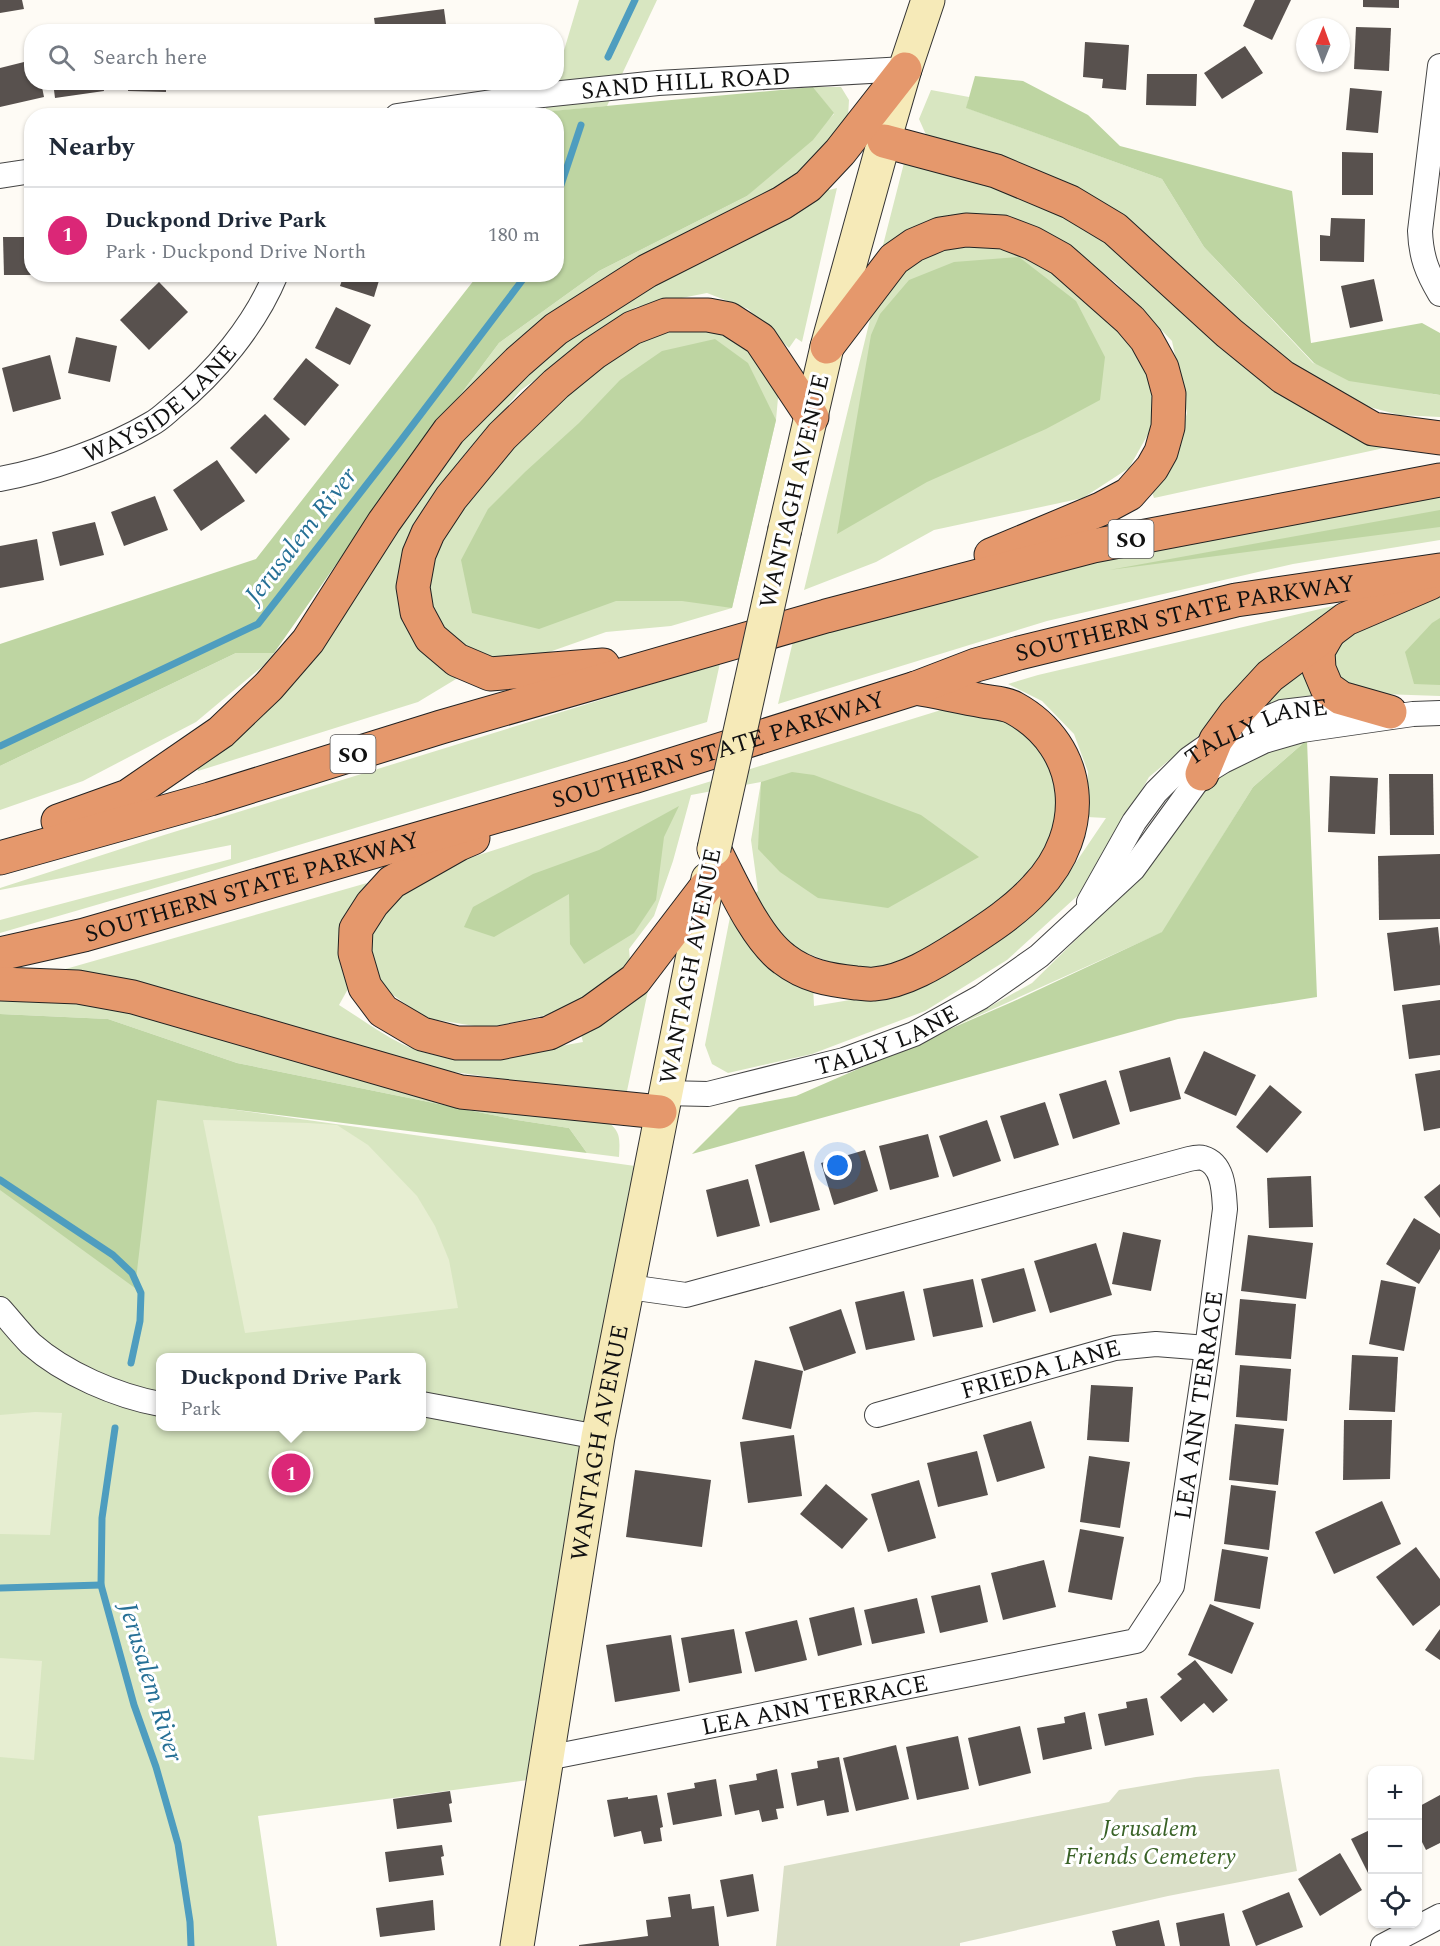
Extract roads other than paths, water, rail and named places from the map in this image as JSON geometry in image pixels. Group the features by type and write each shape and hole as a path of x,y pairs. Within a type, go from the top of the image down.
{"highway":[{"path":"0,841 128,796 221,732 269,686 308,641 384,522 449,431 518,362 556,329 647,271 783,203 808,186 840,152 905,69"},
{"path":"884,141 996,171 1070,202 1115,230 1229,333 1283,377 1373,429 1440,438"},
{"path":"826,616 976,561 1101,509 1129,494 1152,468 1161,452 1168,427 1169,394 1162,368 1146,339 1130,320 1061,259 1032,243 1003,232 966,230 939,234 914,245 894,259 828,347"},
{"path":"706,651 626,662 490,675 457,660 431,638 417,612 413,587 419,554 428,533 451,498 502,436 556,384 594,353 632,328 666,315 708,315 729,319 760,339 812,417"},
{"name":"SO","path":"0,858 210,799 441,727 826,616 1093,546 1440,480"},
{"name":"SOUTHERN STATE PARKWAY","path":"0,954 84,935 633,777 916,688 976,665 1019,652 1236,600 1440,570"},
{"path":"1202,774 1216,740 1235,714 1270,676 1346,619 1440,579"},
{"path":"1329,632 1318,651 1319,669 1327,688 1341,698 1402,713"},
{"path":"714,849 762,939 784,959 828,980 874,984 908,976 936,962 1004,918 1037,888 1060,857 1073,813 1070,774 1057,745 1038,723 1011,706 916,688"},
{"path":"633,777 459,844 392,882 372,904 356,929 355,953 365,987 383,1011 422,1034 457,1043 499,1043 549,1033 591,1012 635,980 706,887"},
{"path":"0,984 78,987 133,998 461,1092 662,1103"}],"main road":[{"name":"WANTAGH AVENUE","path":"517,1946 598,1437 629,1287 662,1103 714,849 828,347 884,141 928,0"}],"street":[{"path":"1440,66 1420,231 1421,248 1427,273 1440,294"},
{"name":"SAND HILL ROAD","path":"452,108 658,83 905,69"},
{"path":"0,176 24,172"},
{"name":"WAYSIDE LANE","path":"0,479 59,463 110,445 153,423 196,388 249,326 267,297 273,282"},
{"name":"TALLY LANE","path":"1080,918 1134,822 1156,792 1189,759 1216,740 1282,712 1324,707 1402,713 1440,713"},
{"name":"TALLY LANE","path":"662,1103 708,1094 844,1060 914,1034 981,997 1039,956 1133,869 1202,774 1264,741 1302,730 1402,713"},
{"name":"LEA ANN TERRACE","path":"547,1758 1136,1641 1172,1586 1207,1348 1225,1209 1224,1193 1218,1171 1212,1163 1203,1158 1189,1159 686,1295 629,1287"},
{"path":"0,1309 31,1344 66,1370 137,1400 156,1403"},
{"name":"FRIEDA LANE","path":"877,1415 1115,1348 1135,1344 1156,1344 1207,1348"},
{"path":"426,1405 598,1437"},
{"path":"1383,1946 1440,1916"}],"waterway":[{"name":"Jerusalem River","path":"608,57 635,0"},
{"name":"Jerusalem River","path":"564,176 581,125"},
{"name":"Jerusalem River","path":"0,746 258,624 521,282"},
{"name":"Jerusalem River","path":"0,1180 113,1255 132,1273 141,1293 140,1321 131,1363"},
{"name":"Jerusalem River","path":"115,1428 102,1518 101,1585 134,1705 156,1767 178,1844 190,1922 191,1946"},
{"path":"0,1588 101,1585"}],"place":[{"name":"Duckpond Drive Park","path":"291,1473"}],"park label":[{"name":"Jerusalem Friends Cemetery","path":"1150,1842"}]}
